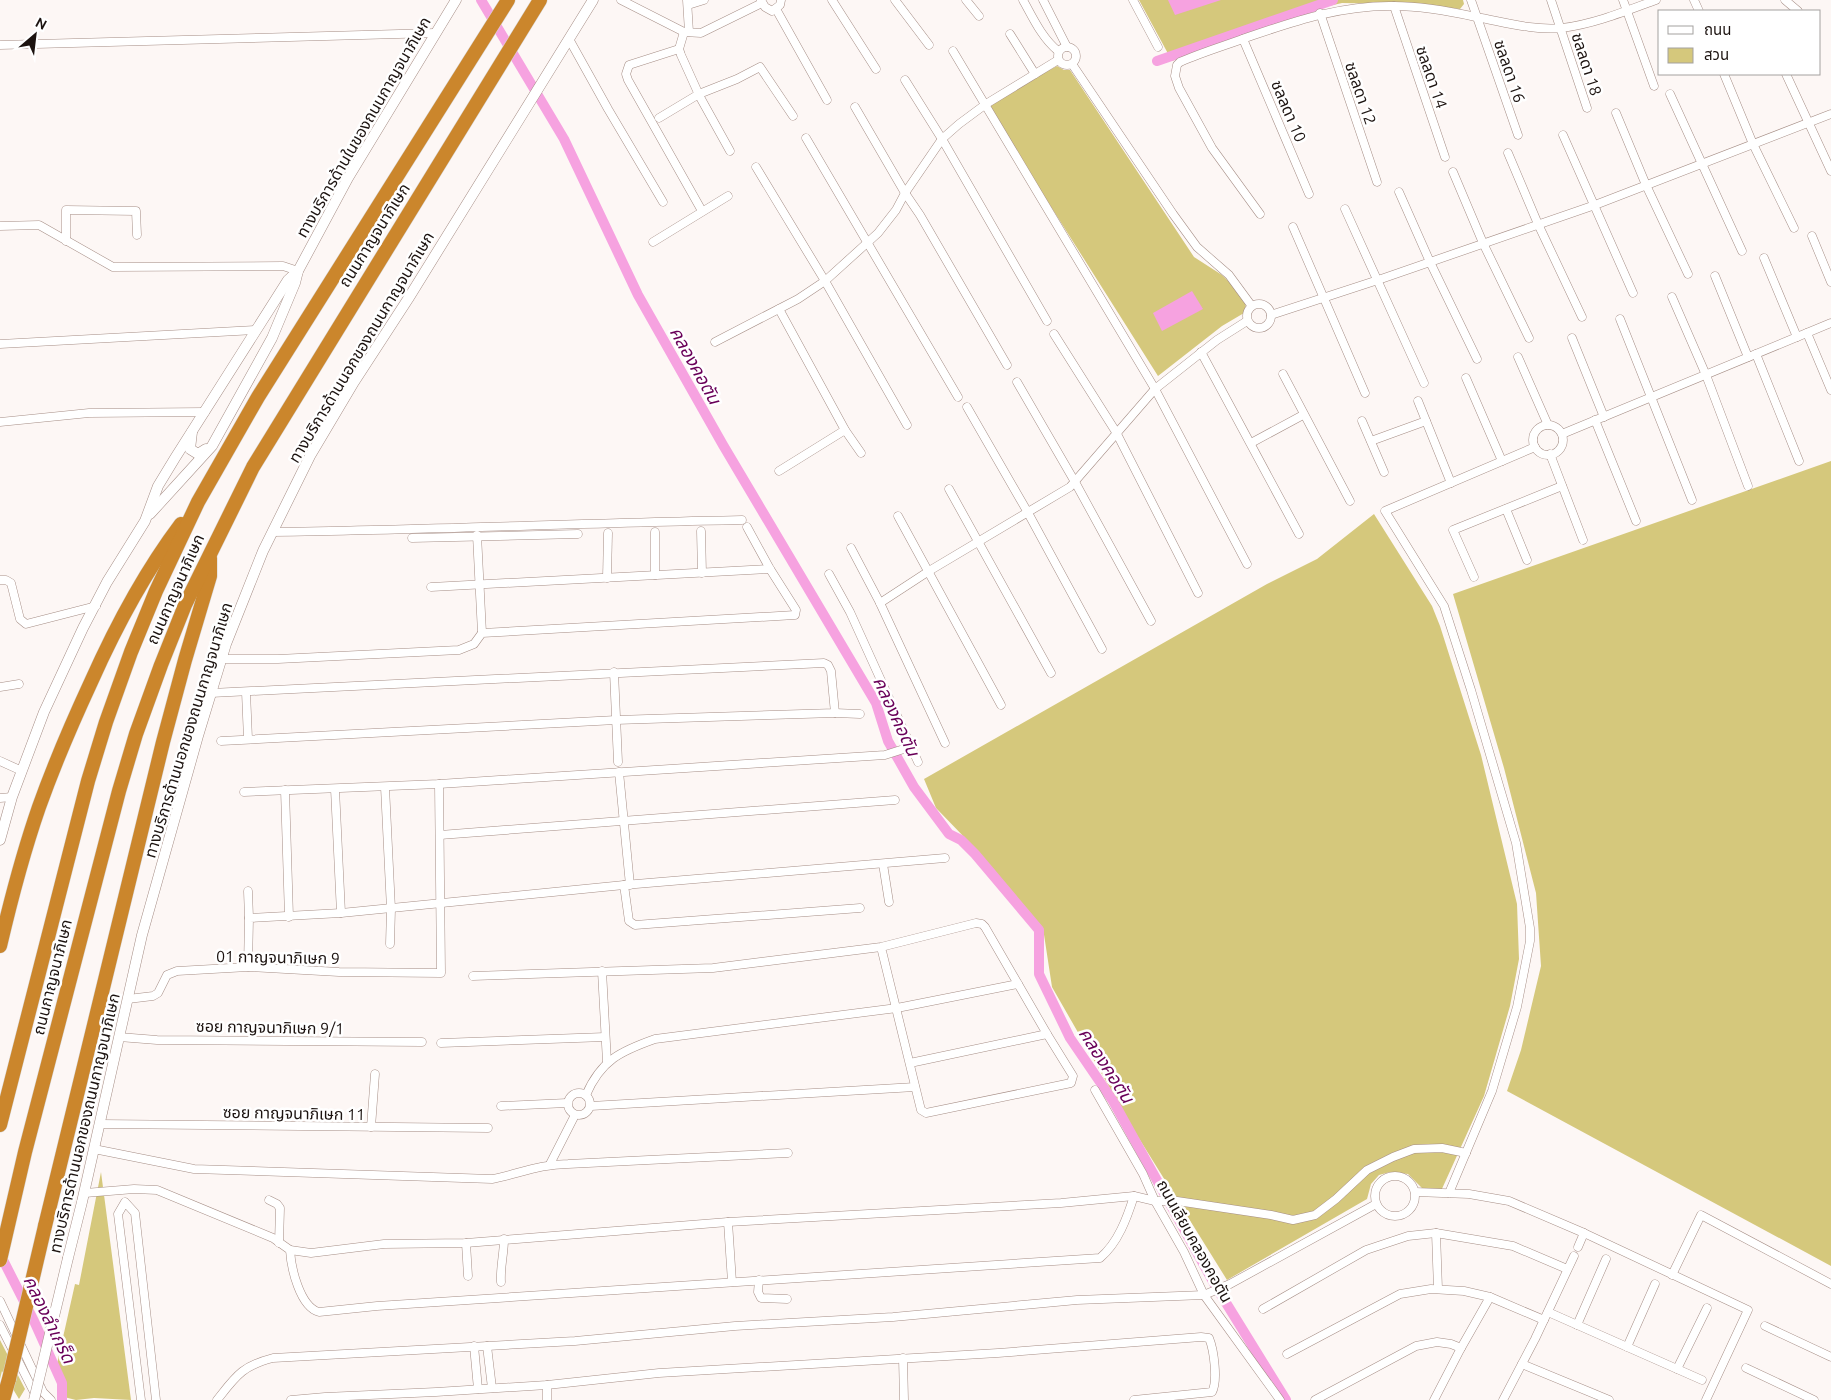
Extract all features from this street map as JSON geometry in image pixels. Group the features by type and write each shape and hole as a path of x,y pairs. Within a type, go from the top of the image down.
{"highway":[{"name":"ถนนกาญจนาภิเษก","path":"0,1125 88,781 106,722 152,600 198,502 258,396 508,0"},
{"name":"ถนนกาญจนาภิเษก","path":"0,1260 25,1152 95,880 136,734 185,605 253,467 284,414 540,0"},
{"path":"0,946 17,878 39,807 113,632 159,555 198,502"},
{"path":"3,1400 163,742 210,576 210,552"}],"main road":[{"name":"ทางบริการด้านนอกของถนนกาญจนาภิเษก","path":"36,1400 68,1258 85,1193 142,935 211,693 259,560 310,456 344,398 408,299 593,0"},
{"name":"ทางบริการด้านในของถนนกาญจนาภิเษก","path":"0,840 12,797 44,712 83,628 145,521 212,446 272,338 295,283 298,270 348,178 455,2"},
{"name":"ทางบริการด้านในของถนนกาญจนาภิเษก","path":"145,521 158,486 255,330 288,280 298,270"},
{"path":"192,431 190,449 198,454 212,446"}],"street":[{"path":"621,0 686,32 705,31 761,2 768,9 776,9 780,5 781,0"},
{"path":"704,0 688,2 686,32 679,49 699,94 730,151"},
{"path":"832,0 876,69"},
{"path":"895,0 929,44"},
{"path":"966,0 979,16"},
{"path":"1023,0 1044,35 1058,51 1058,60"},
{"path":"1043,0 1067,47"},
{"path":"1134,0 1158,47"},
{"name":"ชลลดา 16","path":"1471,0 1518,135"},
{"name":"ชลลดา 18","path":"1551,0 1587,108"},
{"path":"1623,0 1654,86"},
{"path":"1260,214 1212,148 1179,88 1174,76 1177,65 1180,62 1320,13 1359,7 1394,6 1447,11 1532,27 1561,28 1582,24 1656,0"},
{"path":"1785,0 1797,10"},
{"name":"ชลลดา 14","path":"1394,6 1445,157"},
{"path":"776,9 827,100"},
{"name":"ชลลดา 12","path":"1320,13 1377,182"},
{"path":"0,45 435,33"},
{"path":"1010,34 1035,74"},
{"path":"569,38 663,202"},
{"name":"ชลลดา 10","path":"1243,39 1309,194"},
{"path":"1058,51 1067,47 1073,49 1076,55 1072,64"},
{"path":"679,49 629,65 626,74 702,211"},
{"path":"953,50 1155,389 1247,564"},
{"path":"715,342 779,309 825,281 869,243 896,210 905,193 942,139 986,104 1058,60"},
{"path":"1058,60 1064,65 1072,64"},
{"path":"1072,64 1197,247 1229,275 1251,306"},
{"path":"659,118 699,94 760,67 793,116"},
{"path":"1724,75 1753,144 1794,228"},
{"path":"1786,75 1831,172"},
{"path":"905,80 942,139 1047,321"},
{"path":"1670,94 1742,251"},
{"path":"855,107 905,193 920,215 1006,365"},
{"path":"1616,113 1646,185 1688,274"},
{"path":"1271,315 1595,205 1831,114"},
{"path":"1563,135 1633,292"},
{"path":"806,138 958,397"},
{"path":"1508,153 1538,224 1582,317"},
{"path":"756,167 825,281 907,425"},
{"path":"1453,172 1483,242 1529,338"},
{"path":"1399,192 1430,262 1478,359"},
{"path":"654,242 728,196"},
{"path":"1345,209 1424,383"},
{"path":"66,241 66,210 136,211 137,235"},
{"path":"0,226 39,226 113,267 283,266 298,270"},
{"path":"1292,227 1365,393"},
{"path":"1812,236 1831,282"},
{"path":"1764,258 1797,337"},
{"path":"1715,276 1799,461"},
{"path":"1672,297 1706,375 1748,486"},
{"path":"1257,303 1264,304 1269,308 1271,315 1268,324 1263,327 1252,326 1247,321 1246,314 1251,306 1257,303"},
{"path":"779,309 845,430 860,453"},
{"path":"1620,319 1692,500"},
{"path":"880,603 1075,482 1116,432 1155,389 1216,340 1247,321"},
{"path":"1562,434 1831,323"},
{"path":"0,344 255,330"},
{"path":"1807,333 1831,390"},
{"path":"1054,334 1116,432 1198,593"},
{"path":"1572,338 1604,417"},
{"path":"1201,352 1300,534"},
{"path":"1518,357 1548,425"},
{"path":"1283,374 1350,501"},
{"path":"1466,378 1502,461"},
{"path":"1017,382 1075,482 1151,621"},
{"path":"1418,401 1451,483"},
{"path":"967,407 1027,511 1102,649"},
{"path":"0,422 89,414 205,412"},
{"path":"1250,443 1303,415"},
{"path":"1595,420 1636,521"},
{"path":"1362,421 1384,472"},
{"path":"1371,441 1426,421"},
{"path":"1543,425 1558,428 1562,434 1563,442 1561,446 1550,454 1540,452 1535,447 1533,441 1535,431 1543,425"},
{"path":"779,471 845,430"},
{"path":"1449,1193 1492,1091 1514,1016 1530,935 1517,847 1444,606 1385,511 1535,447"},
{"path":"1550,454 1583,540"},
{"path":"1474,578 1453,530 1562,486"},
{"path":"950,489 1051,673"},
{"path":"1506,508 1527,560"},
{"path":"898,516 1001,705"},
{"path":"272,532 742,520"},
{"path":"482,633 795,615 796,610 770,569 747,527"},
{"path":"701,531 702,573"},
{"path":"655,532 655,575"},
{"path":"607,578 608,533"},
{"path":"412,538 578,534"},
{"path":"222,659 278,659 458,650 474,644 482,633 477,535"},
{"path":"851,548 880,603 945,742"},
{"path":"431,587 770,569"},
{"path":"829,574 853,620 918,762"},
{"path":"0,580 6,580 11,583 20,619 26,624 96,606"},
{"path":"211,693 824,663 828,665 831,671 835,713"},
{"path":"614,672 618,762"},
{"path":"0,688 18,684"},
{"path":"246,692 248,739"},
{"path":"221,741 616,720 835,713 860,714"},
{"path":"244,792 439,784 885,755 910,747"},
{"path":"0,760 22,771"},
{"path":"619,772 624,821 629,921 635,925 860,908"},
{"path":"439,784 440,904"},
{"path":"385,787 391,909 390,944"},
{"path":"335,789 341,914"},
{"path":"286,790 289,917"},
{"path":"0,798 12,797"},
{"path":"440,836 895,800"},
{"path":"249,918 341,914 627,885 945,858"},
{"path":"882,864 889,902"},
{"path":"248,891 248,967"},
{"name":"01 กาญจนาภิเษก 9","path":"128,1000 153,996 158,992 167,975 177,971 248,967 339,972 441,973 440,904"},
{"path":"473,976 713,968 881,947 976,923 982,924 985,926 1073,1076 1071,1083 930,1114 921,1110 881,947"},
{"path":"602,971 607,1062"},
{"path":"586,1095 593,1078 607,1062 630,1048 655,1039 897,1008 1018,984"},
{"path":"910,1063 1047,1034"},
{"name":"ซอย กาญจนาภิเษก 9/1","path":"119,1037 157,1040 422,1042"},
{"path":"441,1042 606,1037"},
{"path":"371,1127 375,1074"},
{"path":"591,1106 915,1087"},
{"name":"ถนนเลียบคลองคอตัน","path":"1095,1090 1159,1201 1207,1293 1280,1400"},
{"path":"580,1092 590,1100 591,1106 588,1112 582,1115 575,1115 568,1108 568,1103 574,1093 580,1092"},
{"path":"501,1106 568,1103"},
{"path":"550,1164 575,1115"},
{"name":"ซอย กาญจนาภิเษก 11","path":"100,1124 488,1128"},
{"path":"85,1193 157,1190 258,1231 290,1250 311,1253 384,1244 466,1243 728,1222 1061,1203 1134,1196 1159,1201 1177,1201 1271,1215 1293,1220 1315,1215 1367,1170 1393,1157 1414,1149 1442,1148 1466,1153"},
{"path":"94,1149 194,1168 492,1179 550,1164 788,1153"},
{"path":"1400,1176 1410,1182 1415,1192 1412,1208 1405,1214 1397,1217 1388,1216 1376,1204 1375,1193 1379,1183 1389,1177 1400,1176"},
{"path":"124,1190 125,1202 118,1214 140,1400"},
{"path":"1415,1192 1469,1194 1509,1201 1584,1233 1748,1310 1706,1400"},
{"path":"290,1250 295,1280 308,1306 312,1310 319,1312 335,1312 377,1306 1100,1258 1112,1245 1127,1217 1134,1196"},
{"path":"269,1200 280,1208 280,1243"},
{"path":"125,1202 135,1213 156,1400"},
{"path":"217,1400 234,1378 245,1369 255,1363 273,1358 574,1341 735,1326 893,1317 1077,1300 1207,1293 1230,1284 1376,1204"},
{"path":"1672,1275 1701,1215 1831,1284"},
{"path":"728,1222 732,1282"},
{"path":"1436,1232 1438,1289"},
{"path":"1263,1309 1366,1250 1408,1236 1436,1232 1513,1246 1568,1269"},
{"path":"1578,1247 1584,1233"},
{"path":"501,1282 500,1272 504,1253 504,1239"},
{"path":"122,1242 138,1240"},
{"path":"466,1243 468,1276"},
{"path":"1502,1400 1546,1316 1574,1256"},
{"path":"1577,1325 1606,1259"},
{"path":"759,1280 758,1292 761,1298 787,1299"},
{"path":"1627,1347 1655,1284"},
{"path":"1287,1354 1400,1294 1438,1289 1464,1291 1490,1297 1577,1325 1702,1380"},
{"path":"1434,1400 1490,1297"},
{"path":"0,1301 43,1392 51,1400"},
{"path":"1677,1369 1707,1308"},
{"path":"0,1324 36,1400"},
{"path":"1766,1326 1831,1357"},
{"path":"290,1400 325,1396 436,1396 478,1389 546,1385 659,1373 1201,1337 1209,1338 1214,1362 1215,1386 1212,1392 1134,1400"},
{"path":"1315,1400 1416,1346 1437,1342 1461,1348"},
{"path":"474,1346 478,1389"},
{"path":"487,1346 492,1388"},
{"path":"903,1358 904,1400"},
{"path":"1522,1364 1610,1400"},
{"path":"1746,1368 1814,1400"},
{"path":"546,1385 547,1400"}],"green space":[{"path":"1139,0 1463,0 1464,4 1460,9 1398,4 1342,3 1281,17 1172,61"},
{"path":"1057,66 1064,70 1070,70 1194,257 1222,275 1247,299 1244,313 1222,326 1158,376 986,104"},
{"path":"1831,461 1831,1266 1507,1091 1521,1050 1541,966 1536,893 1504,768 1453,594"},
{"path":"1374,514 1432,606 1481,755 1517,904 1519,959 1510,1006 1484,1096 1441,1191 1422,1188 1408,1174 1390,1172 1379,1175 1371,1184 1367,1199 1227,1280 1135,1132 1052,987 1043,928 967,840 936,808 924,779 1267,584 1317,559"},
{"path":"101,1172 131,1400 94,1398 76,1400 64,1397 65,1380 57,1364 75,1284 79,1285"},
{"path":"0,1340 25,1389 19,1399 2,1371 0,1379"}],"shaded area":[{"path":"1168,0 1221,0 1175,15"},
{"path":"1192,291 1203,309 1162,331 1153,313"}],"waterway":[{"name":"คลองคอตัน","path":"481,0 564,139 638,295 723,445 876,703 888,741 914,787 949,834 961,840 975,854 1039,930 1039,974 1070,1038 1113,1101 1215,1285 1286,1400"},
{"path":"1157,61 1333,0"},
{"name":"คลองลำเกร็ด","path":"0,1254 34,1321 62,1383 62,1400"}]}
